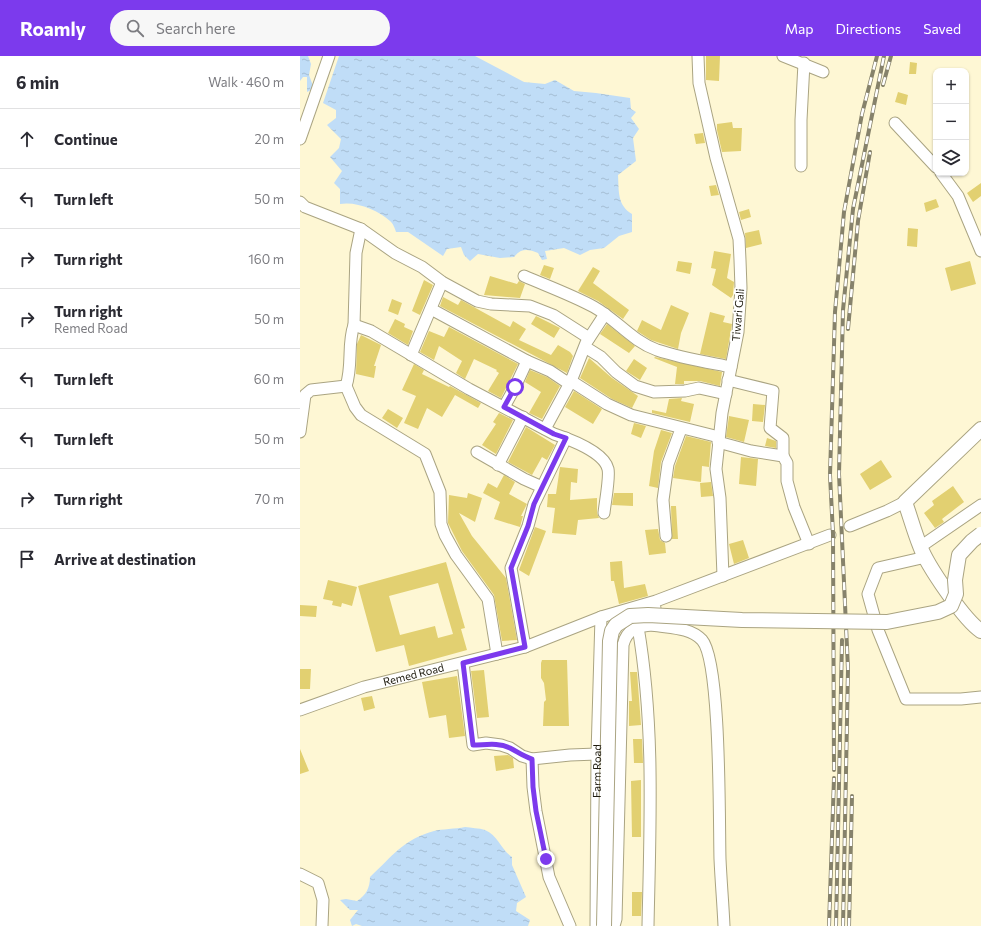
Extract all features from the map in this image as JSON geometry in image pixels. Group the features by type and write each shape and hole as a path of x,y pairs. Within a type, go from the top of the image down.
{"main road":[{"path":"981,429 905,502 923,552 946,590 966,617 981,631"},
{"path":"604,926 610,641 612,631 616,625 630,616 648,615 742,620 887,622 938,612 951,606 956,594 955,580 959,555 981,534"}],"street":[{"path":"300,139 328,56"},
{"name":"Tiwari Gali","path":"698,56 699,83 739,239 741,288 740,314 728,380 716,469 720,498 724,576"},
{"path":"783,56 804,63 823,72"},
{"path":"801,166 801,120 804,63"},
{"path":"895,123 933,164"},
{"path":"943,176 958,196 981,251"},
{"path":"300,202 305,207 361,229 395,253 422,267 442,282 477,301 491,304 530,306 553,315 587,342 616,372 635,386 654,392 685,391 699,388 726,394"},
{"path":"361,229 356,254 354,325 351,334 351,358 346,386 355,407 361,416 425,454 440,492 441,524 445,535 456,555 488,600 497,654"},
{"path":"524,276 593,307 621,326 635,340 656,350 689,359 731,367"},
{"path":"411,355 442,282"},
{"path":"431,309 527,361 550,371 565,381 571,381 607,404 631,414 751,451 783,456"},
{"path":"545,429 571,381 587,342 604,314"},
{"path":"354,325 371,331 504,407 604,459 608,470 604,513"},
{"path":"504,407 527,361"},
{"path":"728,380 774,391 770,428 783,438 783,456 787,463 788,481 794,507 809,544"},
{"path":"300,432 305,395 311,390 346,386"},
{"path":"498,465 523,417"},
{"path":"666,536 663,500 668,464 681,429"},
{"path":"525,647 511,568 528,526 534,504 566,438"},
{"path":"477,452 498,465 542,487"},
{"path":"850,526 905,502"},
{"path":"981,505 923,552 878,568 868,594 878,630 906,699 960,699 981,697"},
{"name":"Remed Road","path":"300,710 364,687 525,647 601,617 656,601 830,535"},
{"path":"653,625 656,601"},
{"name":"Farm Road","path":"596,926 597,754 601,617"},
{"path":"614,926 616,919 618,872 623,645 627,634 638,627 653,625 684,630 694,634 702,640 709,654 713,677 718,763 724,926"},
{"path":"638,627 643,657 651,776 648,926"},
{"path":"463,663 473,745 501,745 510,748 522,756 532,759 597,754"},
{"path":"532,759 536,811 549,877 570,926"},
{"path":"300,874 318,883 323,900 322,926"}],"water":[{"path":"300,56 308,56 311,64 309,75 313,86 311,90 307,92 307,77 303,77 300,81"},
{"path":"339,56 475,56 524,82 545,84 555,80 574,91 630,98 631,109 636,112 631,118 639,129 633,138 636,161 618,175 621,202 632,214 632,232 619,236 604,248 590,250 580,255 564,248 545,251 547,259 542,260 538,253 525,250 519,252 514,257 500,258 478,254 470,261 464,255 461,247 447,249 443,256 408,232 396,232 391,222 379,213 360,205 346,203 340,204 340,189 334,183 342,171 330,157 339,148 341,139 327,125 336,118 336,110 323,103"},
{"path":"465,827 483,829 489,832 512,857 512,865 526,897 517,903 516,911 530,920 528,926 362,926 356,924 352,926 350,920 358,910 350,910 340,900 346,899 357,901 360,899 368,888 370,877 399,850 414,839 434,831"}],"building":[{"path":"706,56 720,56 719,81 706,80"},
{"path":"910,62 917,63 916,74 909,74"},
{"path":"898,92 908,95 906,105 895,102"},
{"path":"732,122 733,128 742,128 741,151 722,152 717,124"},
{"path":"703,133 705,143 696,144 694,134"},
{"path":"981,183 981,196 973,202 967,193"},
{"path":"716,185 719,195 711,196 709,186"},
{"path":"936,199 939,207 926,212 924,203"},
{"path":"749,209 751,217 741,220 739,212"},
{"path":"908,228 918,229 917,247 907,246"},
{"path":"759,230 762,244 746,248 745,233"},
{"path":"714,251 731,254 727,278 734,282 733,295 731,298 712,285 716,269 711,268"},
{"path":"678,261 692,263 690,274 676,271"},
{"path":"970,261 976,284 951,291 945,268"},
{"path":"544,265 554,268 550,279 540,275"},
{"path":"593,267 600,271 593,283 629,310 623,319 598,301 578,291"},
{"path":"490,276 517,284 519,281 525,284 520,298 484,295"},
{"path":"424,280 433,285 420,315 412,311"},
{"path":"443,297 458,305 461,300 510,327 513,321 526,329 519,340 551,355 558,345 570,352 573,356 567,373 440,306"},
{"path":"392,299 402,303 398,315 388,311"},
{"path":"671,305 689,313 681,333 678,349 651,340 637,331 642,320 661,330"},
{"path":"710,312 725,316 723,322 732,324 726,359 700,354"},
{"path":"536,316 560,328 554,338 531,324"},
{"path":"395,319 405,324 404,327 413,331 408,345 388,333"},
{"path":"607,324 635,346 629,353 600,334"},
{"path":"449,327 518,364 501,398 488,391 499,373 496,371 497,370 474,359 465,379 456,373 462,361 439,346 434,360 420,352 429,331 444,337"},
{"path":"361,335 381,345 374,366 376,366 374,378 356,374 357,344"},
{"path":"589,358 612,378 638,396 632,408 612,399 580,378"},
{"path":"654,358 722,372 720,386 700,381 684,381 684,384 675,384 677,367"},
{"path":"634,359 647,368 640,380 626,371"},
{"path":"414,364 424,370 422,374 449,387 450,386 481,403 478,408 455,395 442,417 427,408 418,429 404,423 416,396 402,390"},
{"path":"530,370 547,377 560,386 542,419 529,413 541,392 525,382"},
{"path":"574,391 602,409 593,424 565,407"},
{"path":"682,398 681,401 694,404 690,422 652,413 652,410 666,413 669,399"},
{"path":"753,404 765,405 763,422 752,421"},
{"path":"388,409 403,418 397,428 382,418"},
{"path":"499,413 513,420 496,454 482,445 496,424 493,422"},
{"path":"729,416 749,420 744,442 726,437"},
{"path":"634,423 646,426 641,438 631,434"},
{"path":"526,427 555,445 547,460 542,457 532,475 508,462"},
{"path":"661,430 672,433 661,462 658,488 649,486 654,451"},
{"path":"686,436 711,442 709,467 702,466 701,482 673,478 675,466"},
{"path":"767,438 776,441 776,448 765,446"},
{"path":"741,457 758,459 756,486 739,484"},
{"path":"881,460 892,477 870,490 860,474"},
{"path":"560,467 578,469 577,483 571,482 570,500 597,498 597,513 599,518 578,520 576,535 552,533 555,508 547,507 548,494 556,494"},
{"path":"504,475 515,482 509,494 527,504 521,516 523,516 520,527 494,519 500,502 483,493 488,483 497,488"},
{"path":"711,482 713,496 701,497 700,483"},
{"path":"953,486 964,502 942,519 944,522 935,528 924,513 934,505 932,501"},
{"path":"468,493 482,498 475,522 459,513 472,536 506,578 517,640 502,641 494,595 462,551 448,523 449,495 467,498"},
{"path":"614,493 633,493 633,506 612,505"},
{"path":"671,506 676,506 678,539 672,539"},
{"path":"535,527 546,531 529,576 519,570"},
{"path":"658,529 660,540 665,543 666,553 649,555 645,530"},
{"path":"743,540 749,558 734,564 729,544"},
{"path":"622,561 624,588 645,584 648,596 619,604 614,581 611,581 610,562"},
{"path":"446,562 465,628 461,629 467,650 409,666 404,645 376,652 358,586","holes":["438,583 453,634 438,638 435,626 400,635 389,596"]},
{"path":"328,580 357,587 352,606 342,603 341,607 332,605 333,601 323,599"},
{"path":"300,605 317,606 316,617 300,616"},
{"path":"542,660 567,660 569,726 543,726 544,702 546,700 544,683 541,678"},
{"path":"300,669 311,669 310,689 300,689"},
{"path":"484,670 489,717 477,718 471,671"},
{"path":"630,672 637,672 641,725 629,726 629,701 632,701"},
{"path":"457,676 465,736 449,738 446,715 429,718 422,682"},
{"path":"372,696 375,708 364,711 361,698"},
{"path":"633,739 642,739 643,763 634,763"},
{"path":"300,749 309,771 300,774"},
{"path":"508,755 513,758 514,768 496,771 494,756"},
{"path":"641,780 641,837 632,837 631,781"},
{"path":"632,892 642,892 641,916 632,916"}],"railway":[{"path":"834,770 833,534 830,475 835,312 844,212 862,114 877,56"},
{"path":"843,926 848,669 839,474 843,310 853,209 884,56"},
{"path":"883,85 891,56"},
{"path":"848,329 858,221 870,152"},
{"path":"836,926 842,640"},
{"path":"829,926 834,778"},
{"path":"849,926 852,796"}],"route":[{"path":"515,387 504,407 554,434 566,438 534,504 528,526 511,568 525,647 463,663 473,745 501,745 510,748 522,756 532,759 536,811 546,859"}]}
